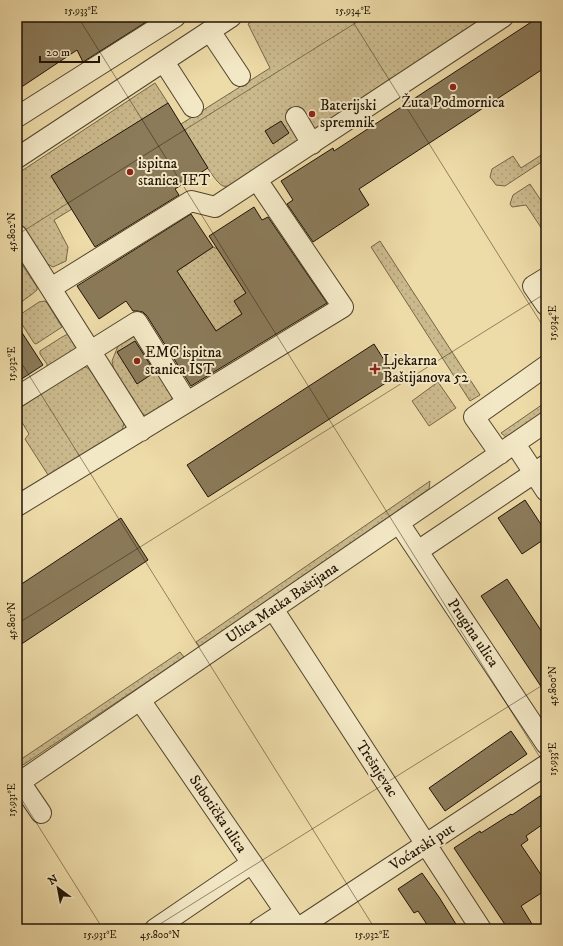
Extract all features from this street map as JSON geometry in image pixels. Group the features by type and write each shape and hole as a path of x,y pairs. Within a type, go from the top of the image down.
{"street":[{"path":"17,118 175,17"},
{"path":"17,158 231,17"},
{"path":"51,288 191,201 215,207 503,17"},
{"path":"210,31 240,76"},
{"path":"164,62 193,107"},
{"path":"296,117 312,144"},
{"path":"17,506 343,307 257,180"},
{"path":"17,235 141,430"},
{"path":"546,278 533,286 546,305"},
{"path":"17,397 137,322 187,402"},
{"path":"546,366 474,417 507,448 540,469 546,491"},
{"name":"Ulica Matka Baštijana","path":"19,783 546,422"},
{"path":"418,551 540,469"},
{"name":"Prugina ulica","path":"399,523 546,744"},
{"name":"Trešnjevac","path":"273,609 481,929"},
{"name":"Subotička ulica","path":"140,700 297,929"},
{"name":"Voćarski put","path":"297,929 546,765"},
{"path":"19,783 41,812"},
{"path":"155,929 252,863"},
{"path":"259,929 285,912"}],"shaded area":[{"path":"258,17 492,17 236,186 223,186 207,168 181,124 270,68 248,24"},
{"path":"155,83 168,103 72,209 54,220 68,247 66,261 53,267 44,262 17,219 17,174"},
{"path":"546,152 546,159 505,186 496,185 490,177 492,169 513,156 521,168"},
{"path":"530,184 546,208 546,235 526,205 512,207 510,204 513,195"},
{"path":"380,241 480,395 470,401 371,247"},
{"path":"213,247 218,249 246,293 234,301 242,314 216,331 177,271"},
{"path":"17,257 37,287 37,290 17,305"},
{"path":"45,301 62,327 36,344 18,316 39,302"},
{"path":"70,333 79,350 47,370 47,364 40,354 40,351"},
{"path":"135,336 172,388 172,402 148,417 140,412 114,370 112,361 118,346"},
{"path":"86,367 90,370 124,423 122,431 50,478 25,439 29,434 17,414 17,410 81,368"},
{"path":"438,382 456,408 429,426 412,401"},
{"path":"546,402 546,410 506,437 501,433"},
{"path":"430,481 429,489 200,647 196,642"},
{"path":"180,652 184,657 17,769 17,762"}],"building":[{"path":"17,17 154,17 83,62 77,50 17,90"},
{"path":"539,17 546,17 546,67 359,189 369,205 313,242 287,204 293,200 281,181 333,148 334,151"},
{"name":"ispitna stanica IET","path":"168,103 208,168 175,189 179,195 95,247 51,176"},
{"path":"281,121 289,133 273,144 265,131"},
{"path":"254,207 262,220 268,217 327,303 191,386 143,312 133,311 126,301 99,319 77,286 191,214 213,247 177,271 216,331 242,314 234,301 246,293 209,236"},
{"path":"17,325 43,365 17,382"},
{"name":"EMC ispitna stanica IST","path":"135,341 155,372 137,384 117,352"},
{"path":"374,344 395,377 208,497 187,465"},
{"path":"525,500 546,532 546,538 522,554 498,518"},
{"path":"121,518 148,560 17,647 17,587"},
{"path":"507,579 546,638 546,694 481,596"},
{"path":"511,731 527,754 445,811 429,788"},
{"path":"546,792 546,822 526,836 528,840 521,845 546,882 546,890 521,906 535,929 508,929 454,848 480,831 481,833 511,814 512,815"},
{"path":"422,873 459,929 430,929 418,911 414,913 398,889"}],"place":[{"name":"Žuta Podmornica","path":"453,87"},
{"name":"Baterijski spremnik","path":"312,114"},
{"name":"ispitna stanica IET","path":"130,172"},
{"name":"EMC ispitna stanica IST","path":"137,361"},
{"name":"Ljekarna Baštijanova 52","path":"375,369"}]}
